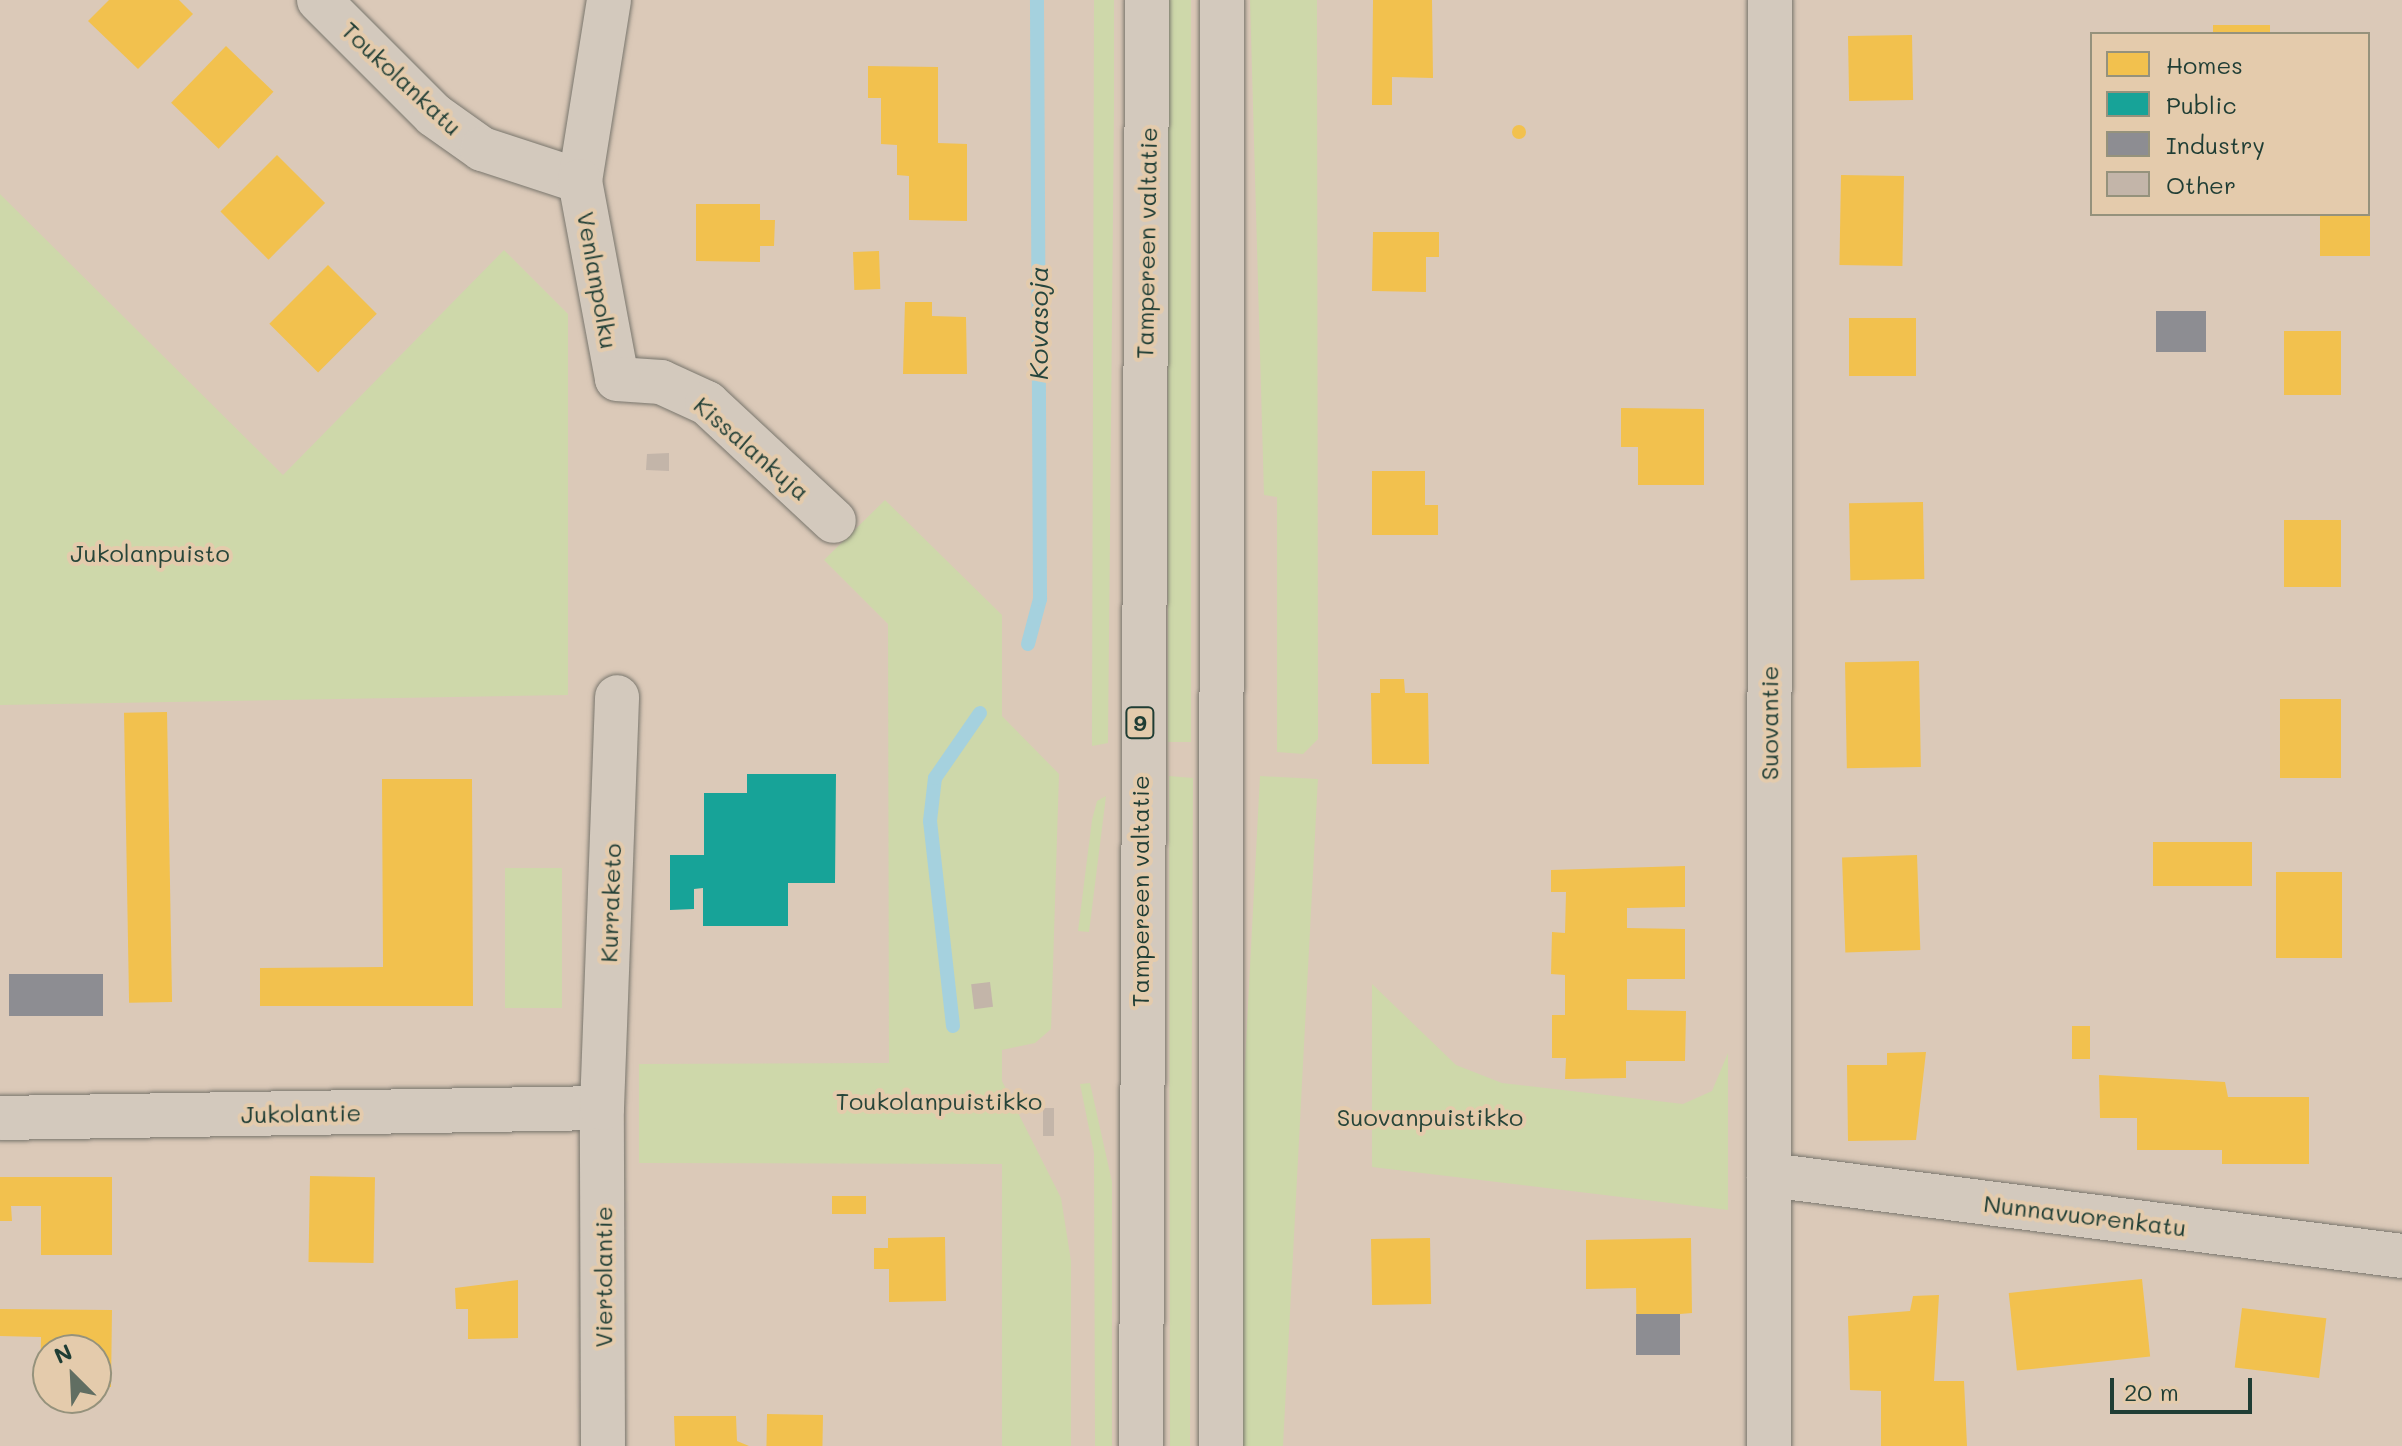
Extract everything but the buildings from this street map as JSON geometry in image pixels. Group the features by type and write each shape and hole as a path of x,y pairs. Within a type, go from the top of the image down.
{"main road":[{"name":"Toukolankatu","path":"319,0 434,115 482,149 580,181"},
{"name":"Venlanpolku","path":"609,0 580,181 617,379"},
{"name":"Tampereen valtatie","path":"1141,1446 1147,0"},
{"path":"1221,1446 1222,0"},
{"name":"Suovantie","path":"1769,1446 1770,0"},
{"name":"Kissalankuja","path":"617,379 661,382 707,403 834,521"},
{"name":"Kurraketo","path":"602,1108 617,697"},
{"name":"Jukolantie","path":"0,1118 602,1108"},
{"name":"Viertolantie","path":"602,1108 603,1446"},
{"name":"Nunnavuorenkatu","path":"1769,1175 2402,1256"}],"green space":[{"path":"1094,0 1114,0 1114,107 1108,743 1092,746"},
{"path":"1168,0 1191,0 1191,742 1168,742"},
{"path":"1250,0 1317,0 1318,739 1303,754 1277,752 1277,497 1264,495"},
{"name":"Jukolanpuisto","path":"0,194 283,475 504,250 568,314 568,695 0,705"},
{"name":"Toukolanpuistikko","path":"885,500 1002,615 1002,716 1059,774 1051,1029 1035,1043 1002,1050 1002,1081 1061,1198 1071,1261 1071,1446 1002,1446 1002,1164 639,1163 639,1064 889,1063 888,624 824,560"},
{"path":"1169,776 1193,778 1190,1446 1170,1446"},
{"path":"1260,776 1318,779 1283,1446 1225,1445"},
{"path":"1106,796 1089,932 1078,931 1092,820 1097,801"},
{"path":"505,868 562,868 562,1008 505,1008"},
{"name":"Suovanpuistikko","path":"1372,984 1456,1065 1502,1083 1683,1104 1712,1091 1728,1053 1728,1210 1372,1167"},
{"path":"1090,1083 1112,1182 1112,1446 1095,1446 1094,1153 1080,1084"}],"waterway":[{"name":"Kovasoja","path":"1028,644 1040,599 1037,0"},
{"path":"953,1026 930,821 935,778 980,713"}]}
